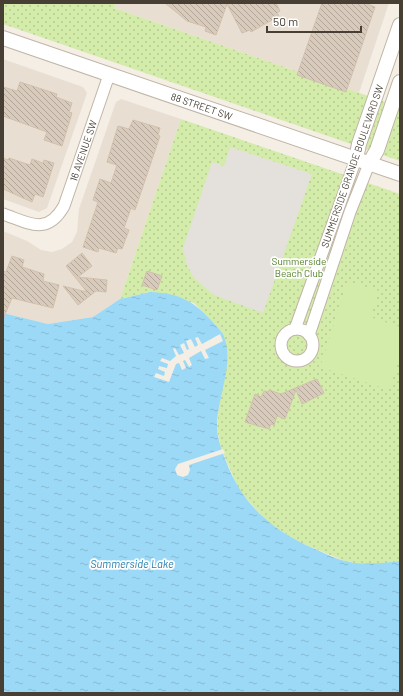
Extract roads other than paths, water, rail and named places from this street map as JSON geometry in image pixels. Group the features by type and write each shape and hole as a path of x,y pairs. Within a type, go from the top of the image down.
{"street":[{"name":"SUMMERSIDE GRANDE BOULEVARD SW","path":"400,25 359,144 356,159 295,329 286,334 281,343 283,353 291,360 301,360 310,354 313,344 309,335 355,198 369,164 377,150 400,82"},
{"name":"88 STREET SW","path":"3,38 400,174"},
{"name":"16 AVENUE SW","path":"3,214 37,225 51,223 60,214 109,75"},
{"path":"295,329 305,331 309,335"}],"water":[{"name":"Summerside Lake","path":"150,292 177,296 191,303 204,313 223,334 226,345 227,369 219,405 217,429 219,441 233,477 241,491 261,515 286,534 336,558 349,562 362,563 400,561 400,693 3,693 3,313 48,324 93,317 120,299"}],"park label":[{"name":"Summerside Beach Club","path":"299,266"}]}
